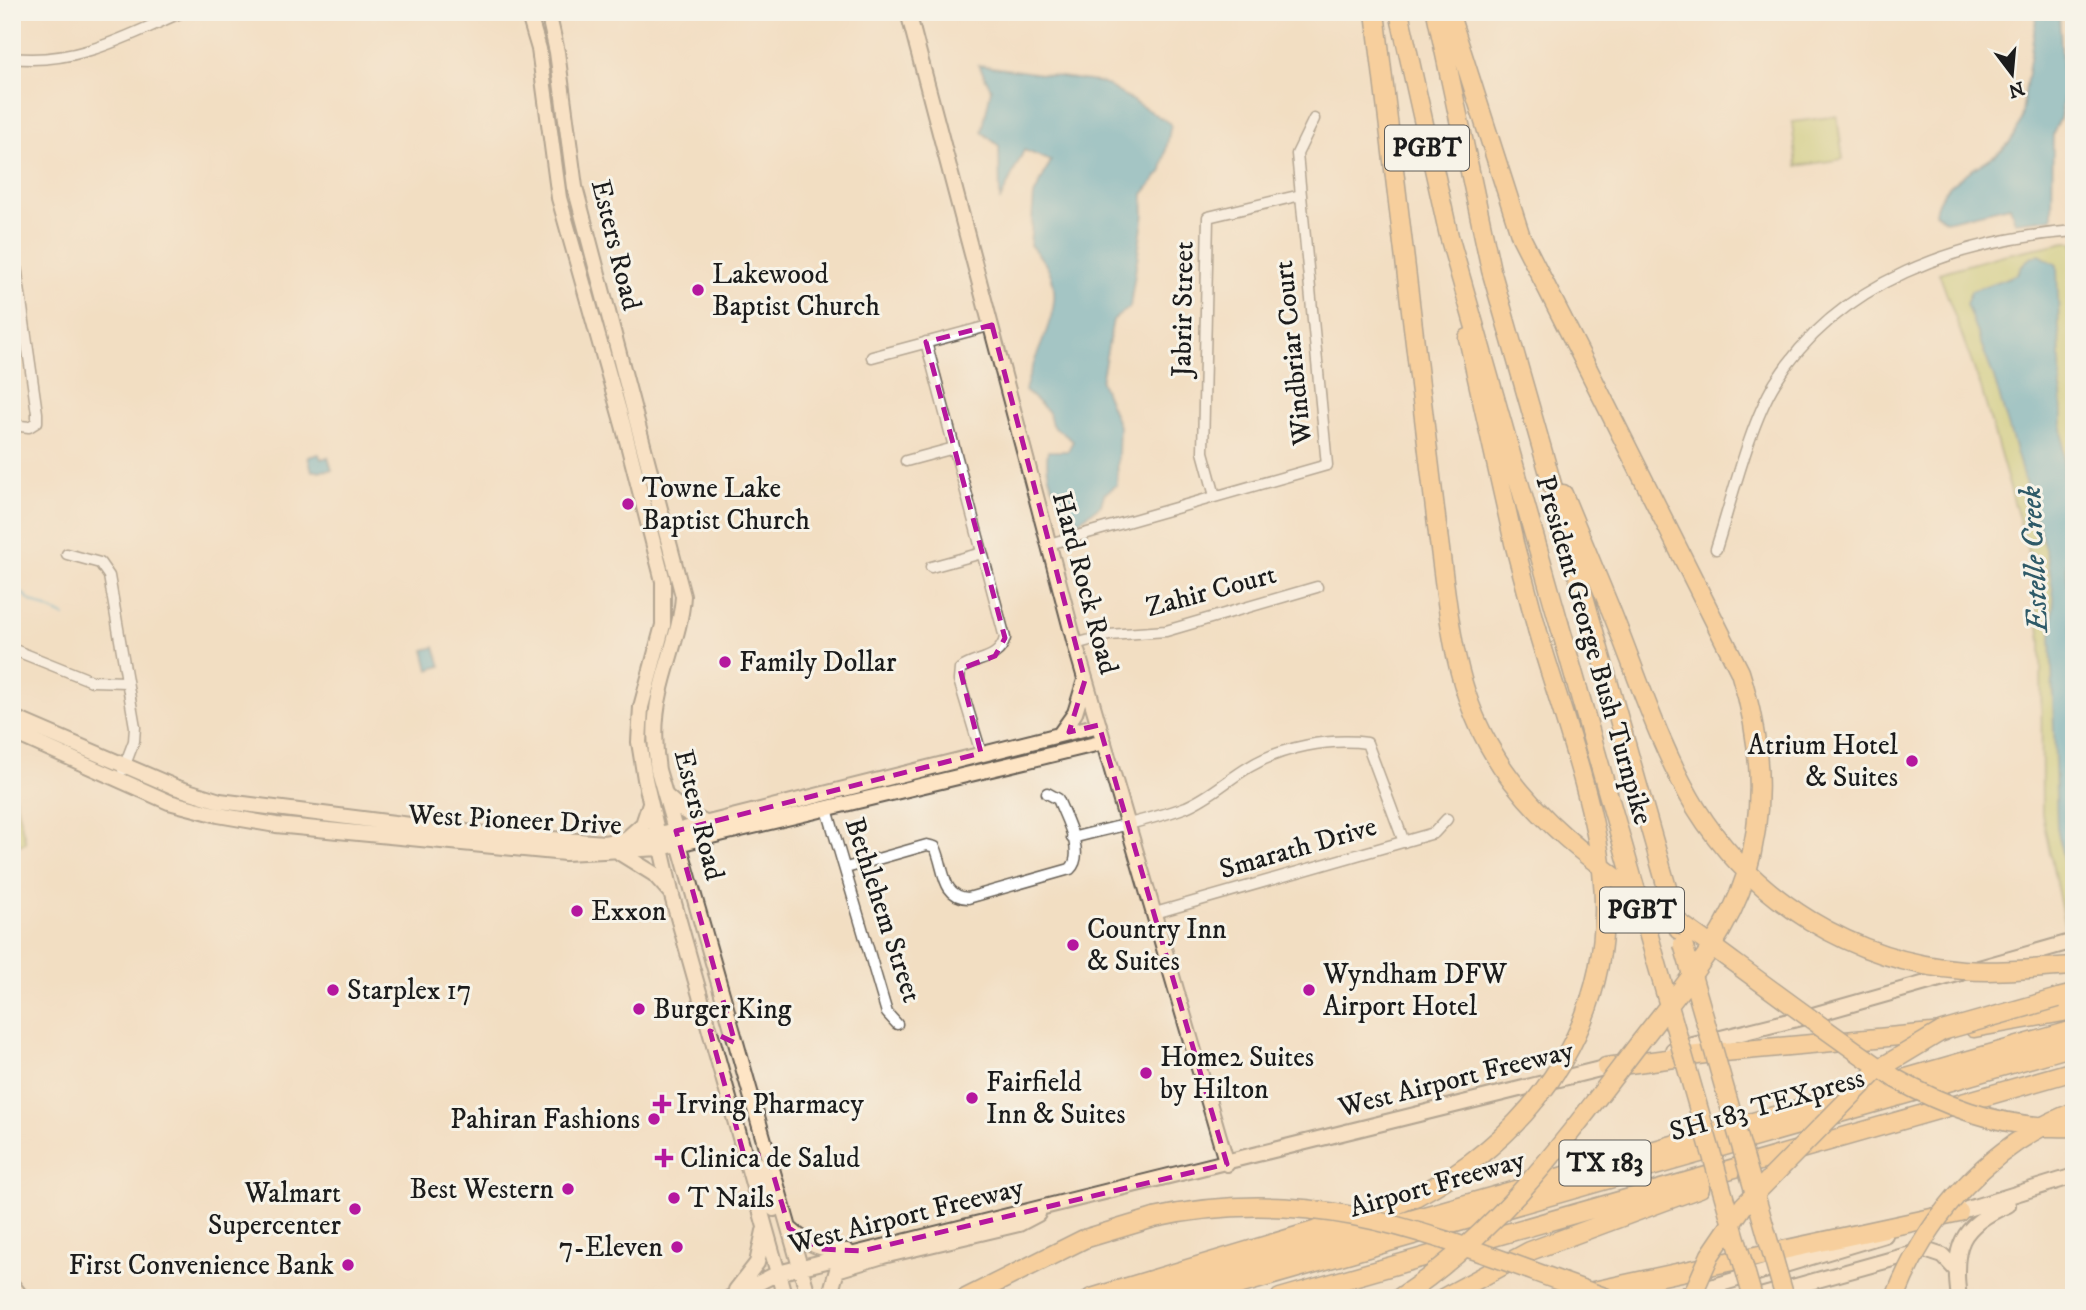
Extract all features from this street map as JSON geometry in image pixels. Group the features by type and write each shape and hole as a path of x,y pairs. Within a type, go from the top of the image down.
{"highway":[{"path":"1375,12 1455,654 1469,704 1500,764 1552,825 1659,908 1896,1079 1937,1101 1973,1114 2031,1126 2074,1127"},
{"name":"President George Bush Turnpike","path":"1399,12 1437,190 1462,283 1753,1298"},
{"name":"President George Bush Turnpike","path":"1436,12 1482,233 1539,443 1785,1298"},
{"path":"1399,1298 1445,1265 1493,1222 1537,1174 1720,934 1737,899 1753,849 1759,770 1753,720 1740,672 1521,237 1449,12"},
{"path":"1091,1298 1387,1209 1417,1196 1472,1164 1531,1107 1566,1057 1580,1027 1597,973 1604,910 1595,832 1537,629 1473,371 1462,283"},
{"path":"1539,443 1578,526 1669,754 1695,806 1724,847 1778,898 1830,932 1880,953 1907,961 1963,970 2074,966"},
{"path":"1691,1298 1710,1255 1744,1205 1877,1070 1942,1031 1995,1013 2074,994"},
{"path":"1606,1067 1713,1053 1967,1030 2074,1010"},
{"name":"Airport Freeway","path":"1138,1298 2074,1030"},
{"name":"SH 183 TEXpress","path":"1193,1298 2074,1046"},
{"name":"SH 183 TEXpress","path":"1227,1298 2074,1056"},
{"name":"TX 183","path":"1280,1298 2074,1071"},
{"path":"1895,1298 1926,1235 1973,1177 2032,1133 2074,1112"},
{"path":"1443,1298 1530,1251 1668,1203 1763,1161"},
{"path":"965,1298 1084,1239 1154,1218 1205,1208 1248,1205 1335,1210 1443,1240 1607,1298"},
{"path":"1561,1298 1959,1212"}],"main road":[{"name":"Esters Road","path":"528,12 539,49 557,189 669,538 683,596 682,612 659,693 655,725 656,759 809,1298"},
{"name":"Esters Road","path":"548,12 557,52 575,187 664,593 663,625 641,707 639,742 650,802 672,896 785,1298"},
{"name":"Hard Rock Road","path":"908,12 1075,644 1227,1164"},
{"path":"654,543 669,538"},
{"path":"1060,734 1075,713 1085,680"},
{"name":"West Pioneer Drive","path":"12,717 123,771 169,802 218,815 276,825 565,853 659,842 789,818 1104,742"},
{"name":"West Pioneer Drive","path":"678,837 706,824 1099,725"},
{"name":"West Pioneer Drive","path":"12,732 123,771"},
{"path":"902,791 914,782 978,761 981,753"},
{"path":"789,818 800,809 842,793 845,788"},
{"path":"664,794 682,810 706,824"},
{"path":"650,802 643,824 621,847 654,874 672,896"},
{"name":"West Airport Freeway","path":"730,1297 778,1273 800,1267 1227,1164 1354,1128 1813,1015 2074,941"},
{"path":"710,1031 730,1025"},
{"path":"710,1031 725,1042 747,1083"},
{"path":"745,1159 767,1153"},
{"path":"745,1159 757,1164 775,1213 806,1243 820,1249 862,1251"},
{"path":"1674,1298 2074,1177"},
{"path":"1959,1298 1955,1269 1963,1238 1974,1223 2074,1177"},
{"path":"829,1298 838,1270 883,1256 1019,1224 1051,1206"},
{"path":"730,1297 757,1263 765,1226"},
{"path":"1753,1298 1925,1250 1936,1251 1955,1269"},
{"path":"12,1285 22,1298"}],"street":[{"path":"12,58 62,59 110,43 182,12"},
{"name":"Windbriar Court","path":"1049,544 1327,465 1297,154 1314,119"},
{"name":"Jabrir Street","path":"1215,496 1203,441 1208,216 1301,195"},
{"path":"1716,549 1758,419 1774,383 1803,345 1849,303 1896,275 1925,262 1966,250 2074,231"},
{"path":"12,238 37,412 37,422 29,427 12,425"},
{"path":"872,357 992,325"},
{"path":"926,342 1005,638 1002,649 995,656 970,662 960,670 959,680 981,753"},
{"path":"906,461 954,448"},
{"path":"931,567 982,553"},
{"path":"67,554 93,560 105,568 135,734 123,771"},
{"name":"Zahir Court","path":"1075,644 1109,635 1167,631 1317,587"},
{"path":"12,649 92,681 126,682"},
{"path":"1072,838 1187,806 1220,789 1249,767 1287,751 1342,740 1367,743 1404,842"},
{"path":"846,868 927,845 935,847 950,892 956,897 968,898 1070,869 1077,857 1072,838 1058,799 1047,793"},
{"name":"Bethlehem Street","path":"827,809 887,1013 897,1024"},
{"name":"Smarath Drive","path":"1155,913 1434,833 1447,819"}],"highlighted area":[{"path":"992,325 1085,680 1069,732 1099,725 1227,1164 862,1251 820,1249 789,1228 767,1153 745,1159 710,1031 735,1043 676,831 981,753 960,669 995,656 1005,638 926,342"}],"green space":[{"path":"1837,116 1843,159 1797,166 1792,122"},
{"path":"2074,242 2074,930 2066,932 2042,814 2041,642 2031,561 1981,388 1939,273 2002,255"},
{"path":"12,787 26,843 12,847"}],"water":[{"path":"2037,12 2059,12 2064,95 2060,119 2053,134 2052,218 2015,222 2010,206 1946,221 1935,213 1944,192 1964,175 1997,154 2017,131"},
{"path":"979,65 1103,83 1171,124 1162,171 1143,194 1144,214 1130,307 1113,320 1101,382 1119,426 1117,485 1104,494 1101,505 1079,521 1065,507 1054,490 1047,461 1048,451 1068,451 1073,441 1052,425 1048,411 1025,391 1052,313 1054,297 1053,282 1047,267 1030,245 1034,195 1051,161 1024,150 1000,201 999,146 982,132 991,89"},
{"path":"2040,255 2057,265 2067,573 2074,660 2073,909 2057,828 2051,637 2054,598 2048,559 1994,378 1966,304 1971,291 2018,274 2026,261"},
{"path":"319,454 321,459 328,457 332,470 312,471 308,457"},
{"path":"435,647 441,666 429,670 424,650"}],"waterway":[{"path":"12,584 31,601 64,616"}],"place":[{"name":"Lakewood Baptist Church","path":"698,290"},
{"name":"Towne Lake Baptist Church","path":"628,504"},
{"name":"Family Dollar","path":"725,662"},
{"name":"Atrium Hotel & Suites","path":"1912,761"},
{"name":"Exxon","path":"577,911"},
{"name":"Country Inn & Suites","path":"1073,945"},
{"name":"Starplex 17","path":"333,990"},
{"name":"Wyndham DFW Airport Hotel","path":"1309,990"},
{"name":"Burger King","path":"639,1009"},
{"name":"Home2 Suites by Hilton","path":"1146,1073"},
{"name":"Fairfield Inn & Suites","path":"972,1098"},
{"name":"Irving Pharmacy","path":"662,1104"},
{"name":"Pahiran Fashions","path":"654,1119"},
{"name":"Clinica de Salud","path":"664,1158"},
{"name":"Best Western","path":"568,1189"},
{"name":"T Nails","path":"674,1198"},
{"name":"Walmart Supercenter","path":"355,1209"},
{"name":"7-Eleven","path":"677,1247"},
{"name":"First Convenience Bank","path":"348,1265"}],"water label":[{"name":"Estelle Creek","path":"2035,559"}]}
